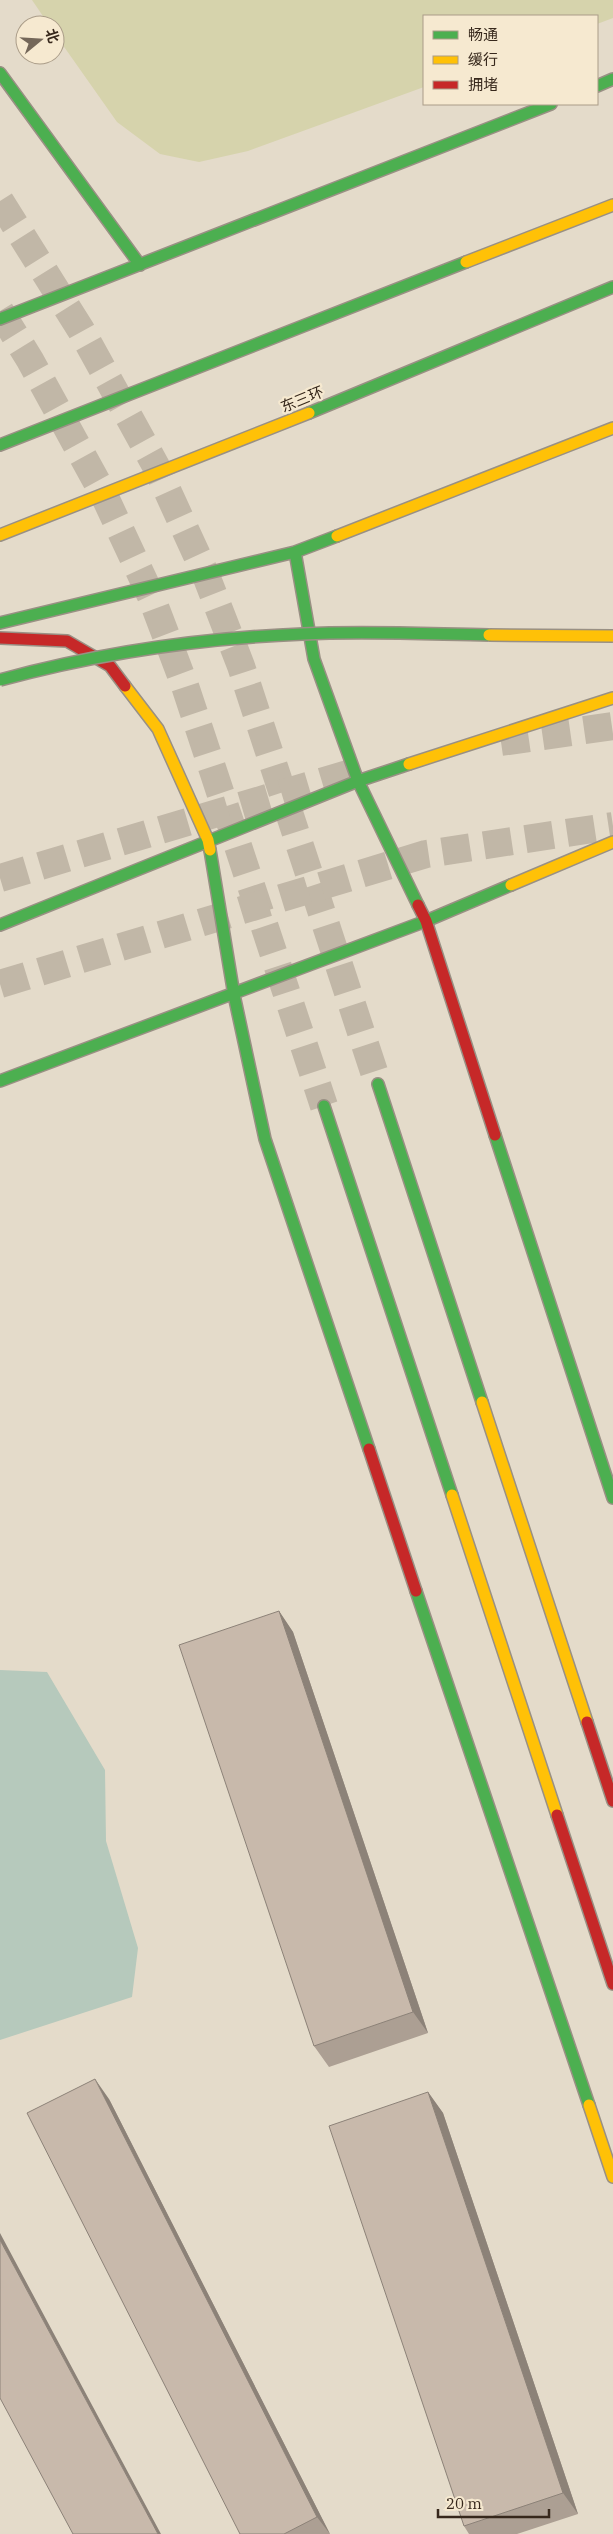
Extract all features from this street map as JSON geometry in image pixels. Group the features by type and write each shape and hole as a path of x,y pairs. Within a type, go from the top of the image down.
{"street":[{"path":"0,73 140,265"},
{"path":"598,86 613,79"},
{"path":"0,319 547,105"},
{"path":"0,445 613,206"},
{"name":"东三环","path":"0,535 233,444 613,287"},
{"path":"0,623 198,578 295,552 613,428"},
{"path":"295,552 314,659 358,781 426,921 613,1498"},
{"path":"0,680 51,665 187,644 262,636 362,633 613,636"},
{"path":"0,638 67,642 110,666 158,729 208,840 234,995 265,1139 613,2177"},
{"path":"0,687 110,666"},
{"path":"0,925 358,781 613,698"},
{"path":"0,1081 234,995 426,921 613,842"},
{"path":"378,1084 613,1800"},
{"path":"324,1106 613,1984"}],"shaded area":[{"path":"32,0 613,0 613,18 598,24 598,15 423,15 423,87 248,151 199,162 160,154 117,122 65,48 65,15 42,15"},
{"path":"0,1670 47,1672 105,1770 106,1841 138,1948 132,1997 0,2040"}],"building":[{"path":"279,1611 413,2012 314,2046 179,1645"},
{"path":"95,2079 317,2517 284,2534 240,2534 27,2113"},
{"path":"428,2092 563,2493 464,2526 329,2126"},
{"path":"0,2240 158,2534 73,2534 0,2398"}],"tunnel":[{"path":"0,201 81,330 157,468 205,573 241,666 378,1084"},
{"path":"0,311 30,360 104,495 151,596 185,686 324,1106"},
{"path":"501,742 613,726"},
{"path":"0,878 351,773"},
{"path":"0,984 426,854 613,826"}],"traffic: fast":[{"path":"0,73 140,265"},
{"path":"598,86 613,79"},
{"path":"0,319 548,105"},
{"path":"0,445 466,262"},
{"path":"309,413 613,287"},
{"path":"0,623 295,552 337,536"},
{"path":"295,552 314,659 358,781 418,905"},
{"path":"0,680 37,670 150,648 227,639 350,633 489,635"},
{"path":"0,925 358,781 409,764"},
{"path":"210,850 234,995 265,1139 369,1449"},
{"path":"0,1081 426,921 511,885"},
{"path":"378,1084 482,1402"},
{"path":"324,1106 452,1495"},
{"path":"495,1135 613,1498"},
{"path":"416,1591 589,2105"}],"traffic: slow":[{"path":"466,262 613,205"},
{"path":"0,535 309,413"},
{"path":"337,536 613,428"},
{"path":"489,635 613,636"},
{"path":"125,686 158,729 208,840 210,850"},
{"path":"409,764 613,698"},
{"path":"511,885 613,842"},
{"path":"482,1402 587,1722"},
{"path":"452,1495 557,1815"},
{"path":"589,2105 613,2177"}],"traffic: jam":[{"path":"0,638 67,641 110,666 125,686"},
{"path":"418,905 426,921 495,1135"},
{"path":"369,1449 416,1591"},
{"path":"587,1722 613,1801"},
{"path":"557,1815 613,1984"}]}
